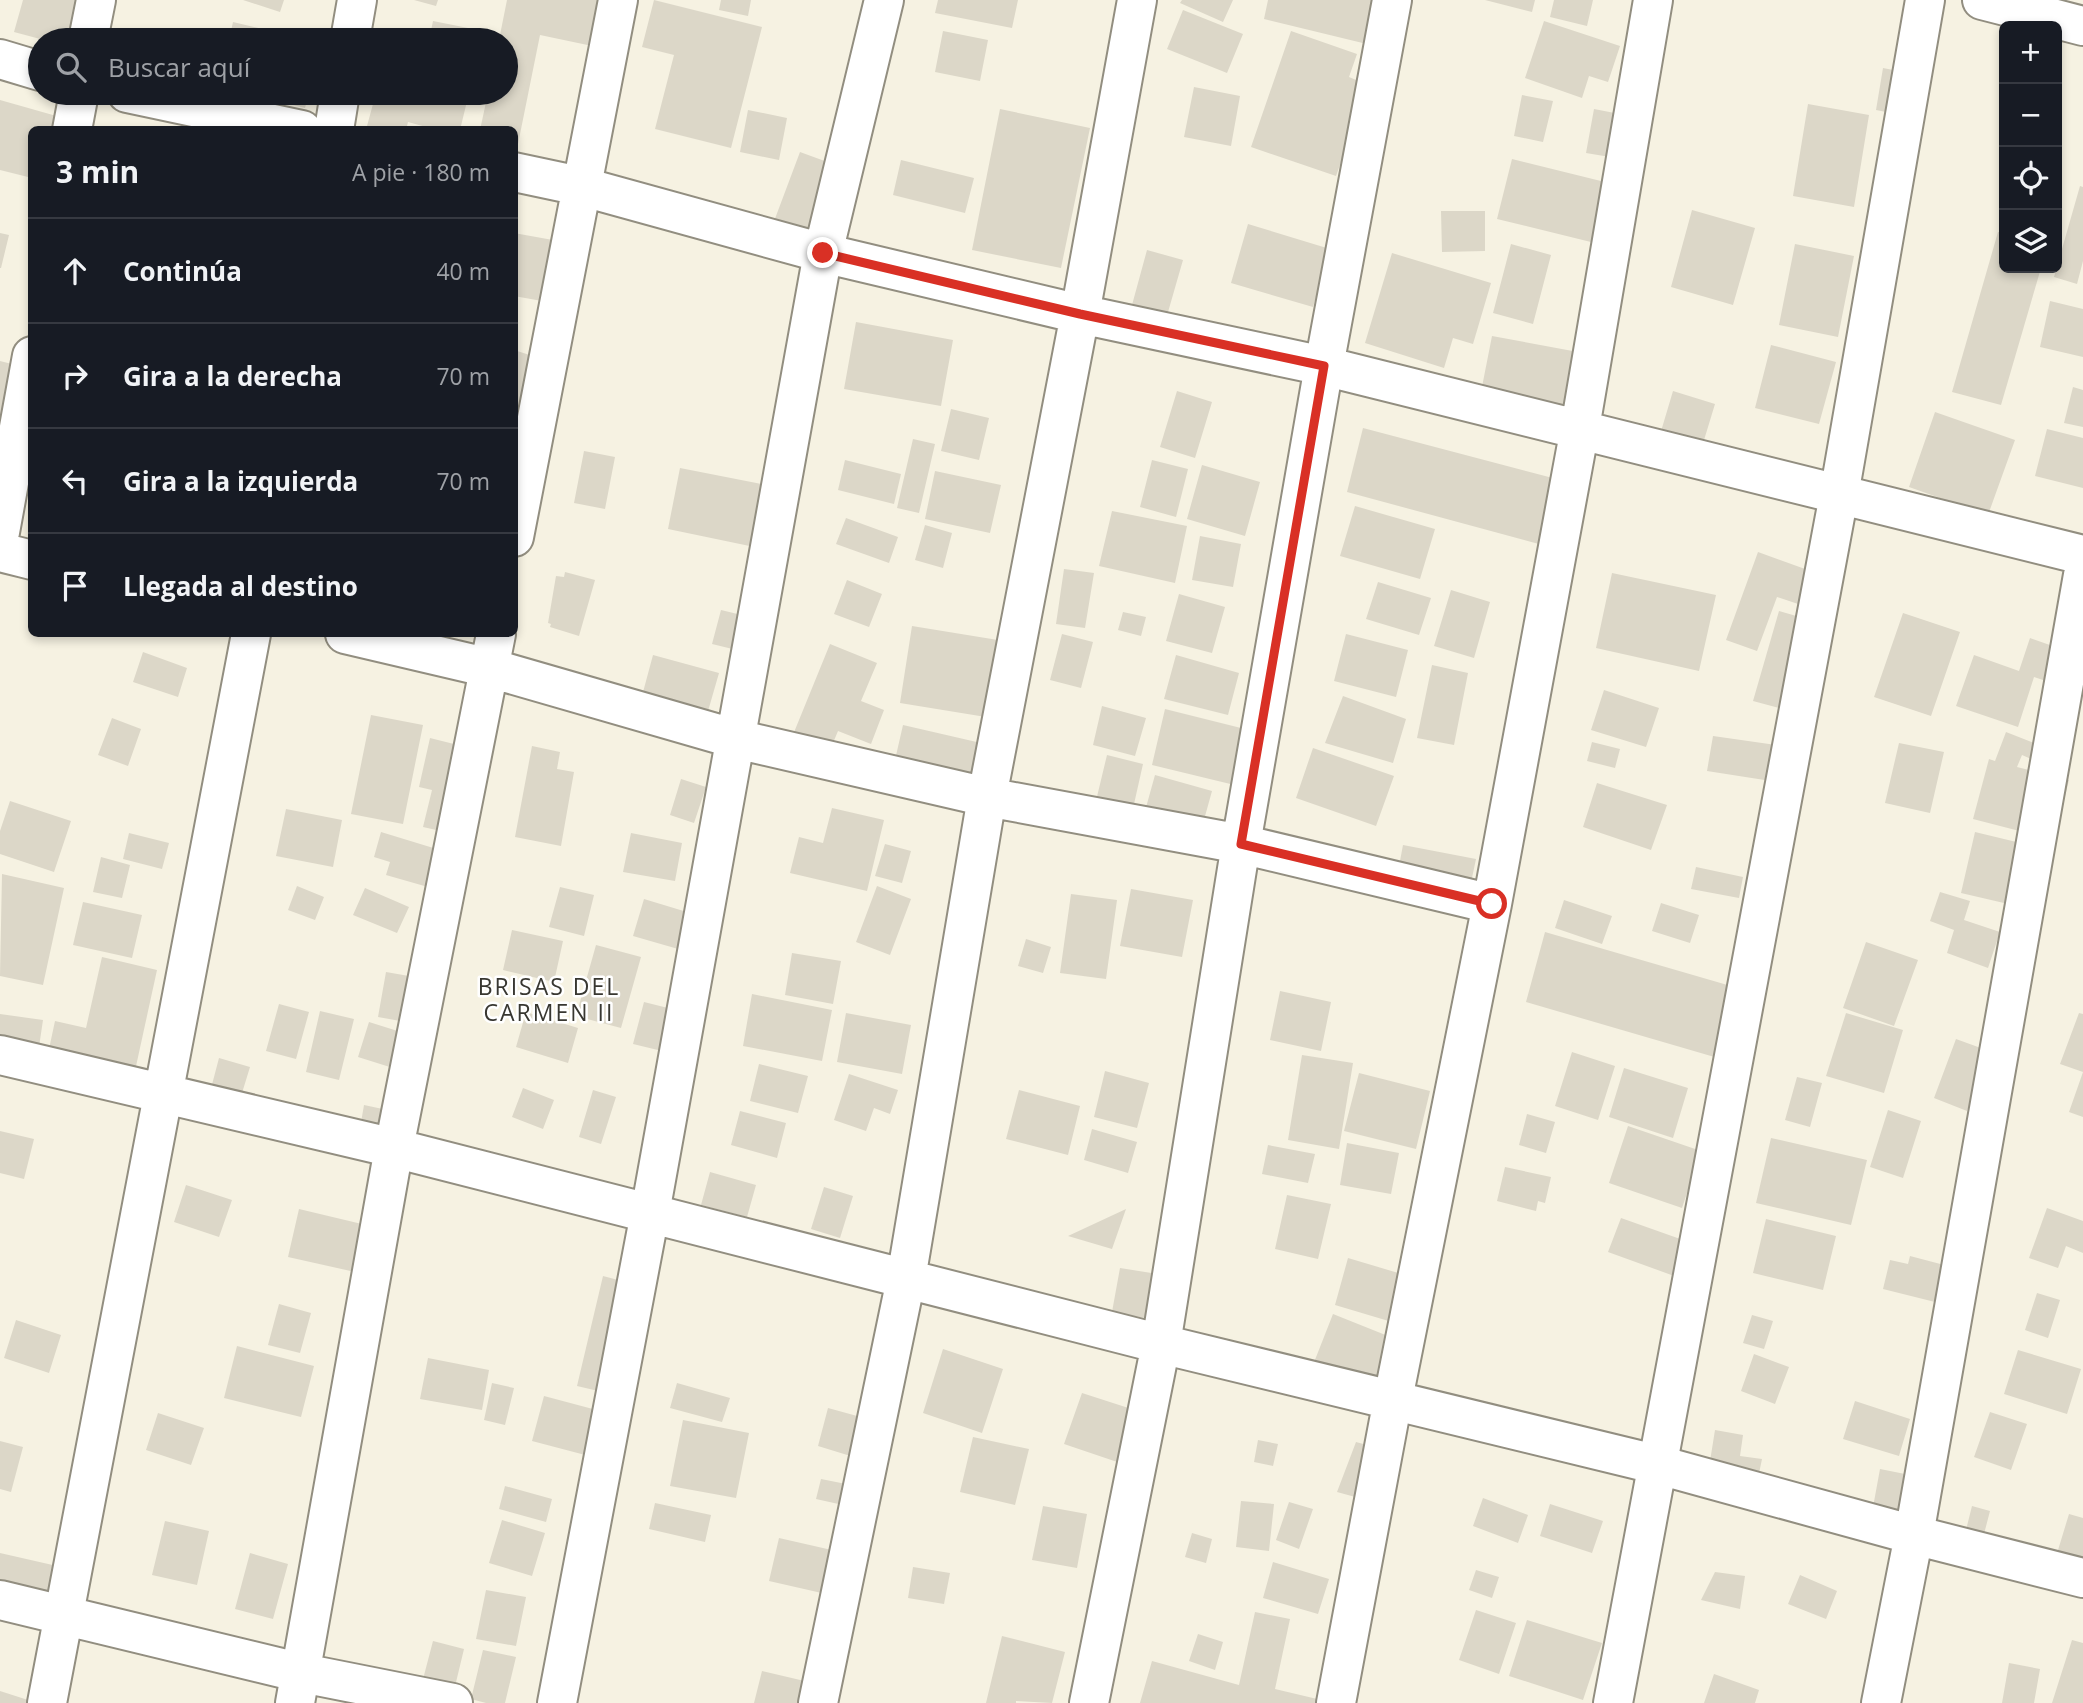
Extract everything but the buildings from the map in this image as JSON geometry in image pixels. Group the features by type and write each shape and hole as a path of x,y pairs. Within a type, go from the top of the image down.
{"street":[{"path":"90,28 96,0"},
{"path":"351,28 357,0"},
{"path":"518,516 618,0"},
{"path":"557,1703 650,1213 823,253 884,0"},
{"path":"818,1703 906,1279 987,797 1137,0"},
{"path":"1089,1703 1161,1345 1241,844 1324,366 1392,0"},
{"path":"1336,1703 1393,1399 1492,904 1580,428 1653,0"},
{"path":"1613,1703 1839,495 1925,0"},
{"path":"1982,0 2083,26"},
{"path":"0,59 28,67"},
{"path":"73,126 77,105"},
{"path":"184,105 283,126"},
{"path":"335,126 338,105"},
{"path":"518,173 580,186 823,253 1080,314 1324,366 2083,555"},
{"path":"0,533 28,378"},
{"path":"0,552 28,558"},
{"path":"1881,1703 1914,1535 2083,575"},
{"path":"47,1703 250,637"},
{"path":"371,637 493,651 736,739 987,797 1241,844 1492,904"},
{"path":"298,1688 394,1148 493,651"},
{"path":"0,1055 394,1148 1161,1345 1659,1465 2083,1578"},
{"path":"0,1600 65,1617 298,1688 453,1703"}],"district":[{"name":"BRISAS DEL CARMEN II","path":"549,1000"}],"route":[{"path":"823,253 1080,314 1324,366 1241,844 1492,904"}]}
